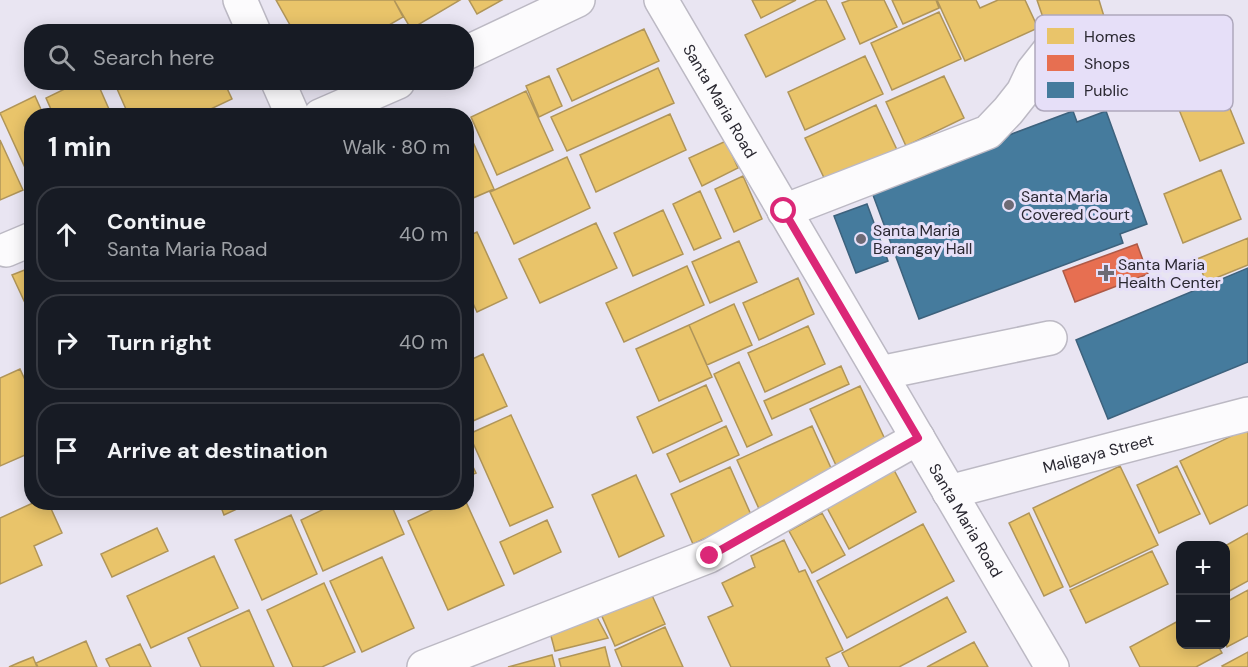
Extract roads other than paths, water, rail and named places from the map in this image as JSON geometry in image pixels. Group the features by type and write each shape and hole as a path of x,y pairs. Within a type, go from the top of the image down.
{"street":[{"path":"240,0 250,24"},
{"path":"474,49 578,0"},
{"name":"Santa Maria Road","path":"661,0 1052,667"},
{"path":"784,211 988,132 1023,92 1035,70"},
{"path":"282,90 289,108"},
{"path":"338,108 380,90"},
{"path":"880,373 1050,338"},
{"name":"Maligaya Street","path":"949,492 1248,414"},
{"path":"424,667 710,556 918,438"}],"place":[{"name":"Santa Maria Covered Court","path":"1009,205"},
{"name":"Santa Maria Barangay Hall","path":"861,239"},
{"name":"Santa Maria Health Center","path":"1106,273"}]}
